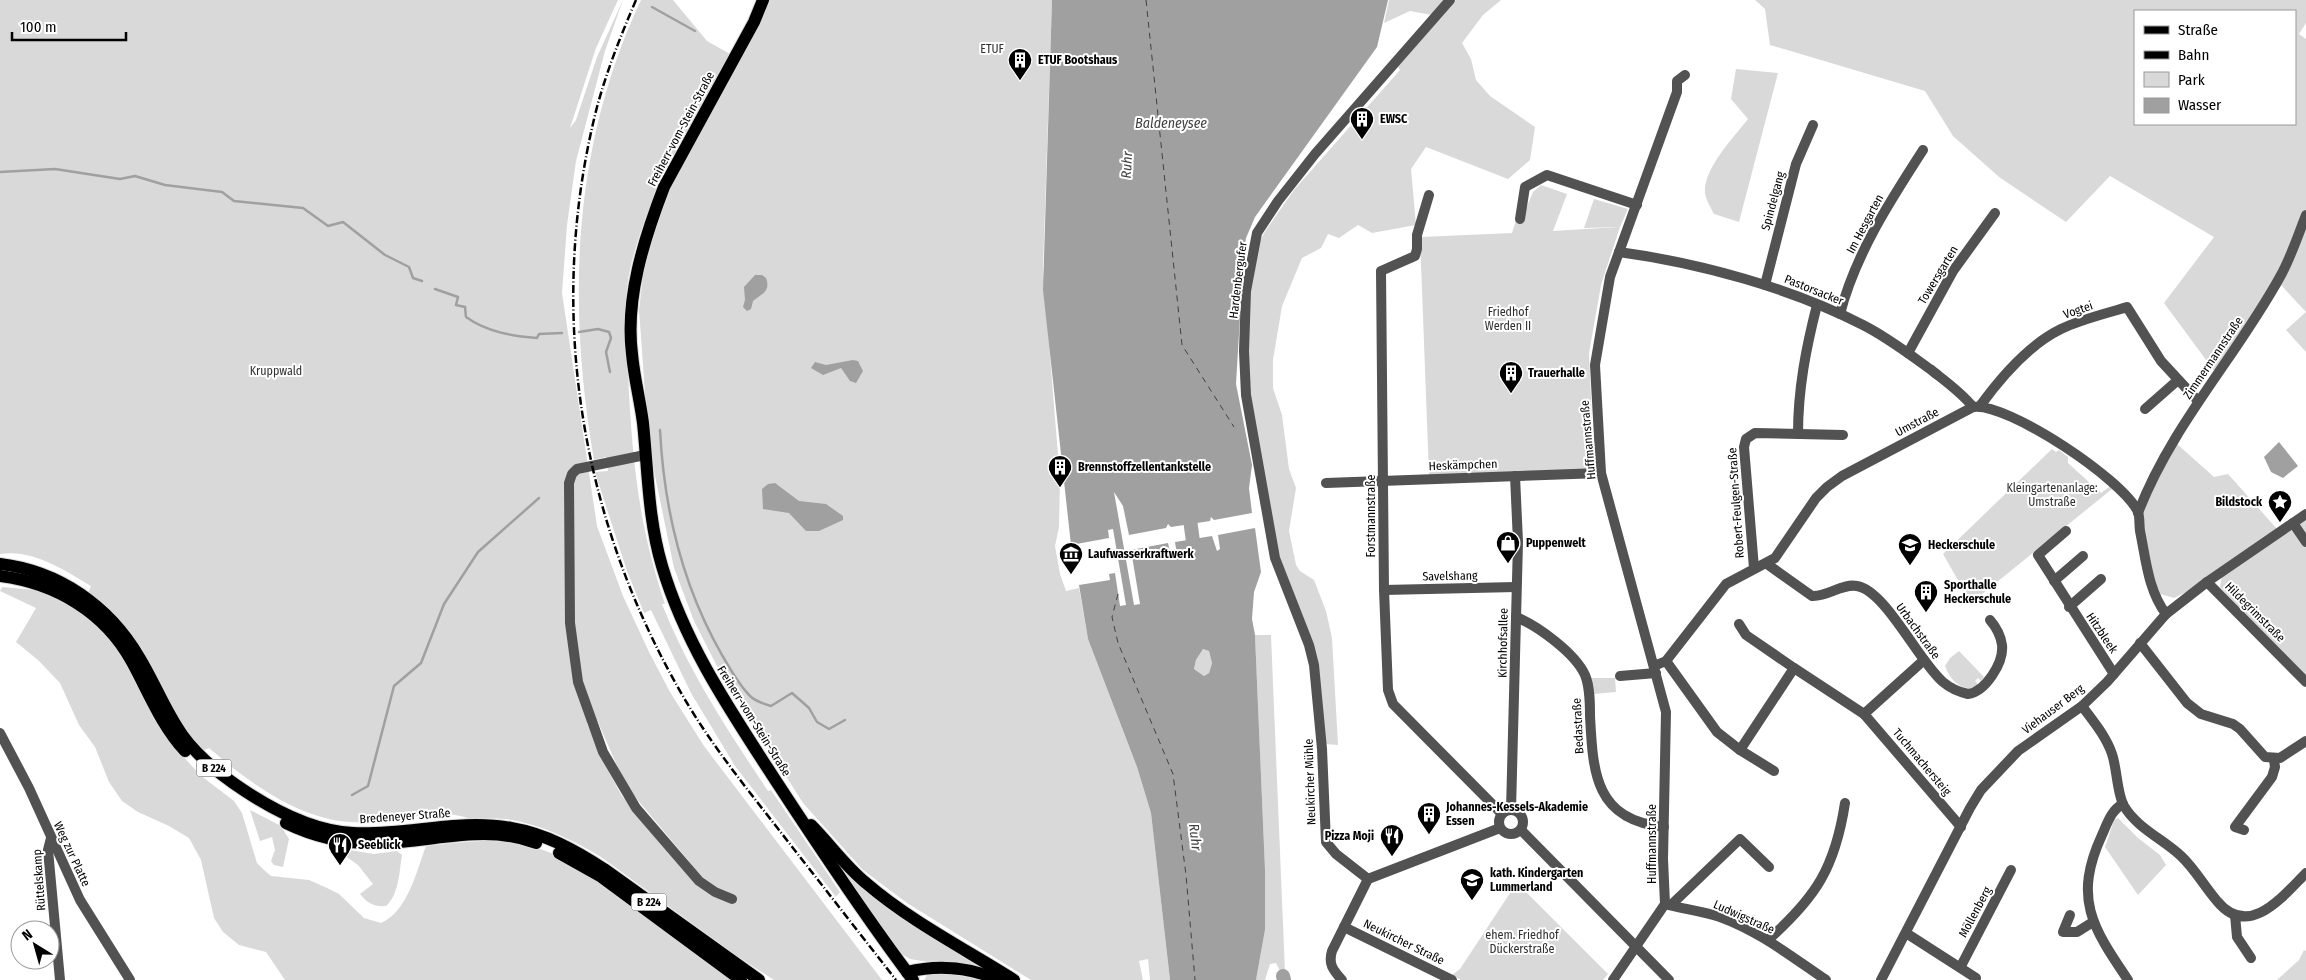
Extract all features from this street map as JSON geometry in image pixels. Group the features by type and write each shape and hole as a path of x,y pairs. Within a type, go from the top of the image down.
{"main road":[{"name":"Freiherr-vom-Stein-Straße","path":"763,0 754,22 664,187 653,216 641,261 630,329 652,526 661,565 676,607 708,675 824,856 910,976"},
{"name":"Bredeneyer Straße","path":"0,564 35,570 55,578 88,598 108,617 139,657 169,715 184,738 223,776 270,806 313,825 352,833 488,825 534,833 579,853 604,869 759,980"},
{"name":"Bredeneyer Straße","path":"0,576 46,586 82,605 102,623 132,660 161,720 176,742 195,763 218,782 266,814 310,834 355,842 378,844 488,834 532,842 574,860 600,876 742,980"},
{"path":"792,805 813,826 840,859 867,884 901,910 1014,980"},
{"path":"910,976 931,966 981,972 999,980"}],"street":[{"name":"Hardenbergufer","path":"1275,558 1246,395 1244,351 1246,301 1253,244 1262,225 1295,178 1418,30 1450,0"},
{"name":"Huffmannstraße","path":"1668,905 1664,827 1666,712 1601,473 1595,365 1606,297 1677,92 1677,81 1685,75"},
{"name":"Spindelgang","path":"1765,285 1796,164 1813,125"},
{"name":"Im Hesgarten","path":"1840,314 1849,286 1868,244 1886,209 1923,150"},
{"path":"1520,219 1525,187 1547,175 1637,205"},
{"name":"Forstmannstraße","path":"1429,195 1417,234 1417,249 1414,256 1381,271 1384,590 1389,697 1393,704 1507,812"},
{"name":"Towersgarten","path":"1908,353 1953,271 1995,213"},
{"name":"Zimmermannstraße","path":"2138,513 2149,483 2198,402 2278,281 2306,216"},
{"name":"Pastorsacker","path":"1620,252 1652,256 1765,285 1840,314 1877,332 1908,353 1977,406"},
{"path":"1817,305 1805,354 1798,407 1798,434 1843,435"},
{"name":"Vogtei","path":"1977,406 2020,359 2054,333 2079,322 2127,307 2161,361 2198,402"},
{"path":"2145,409 2178,380"},
{"path":"1977,406 2007,414 2023,422 2091,465 2117,487 2138,513 2152,590 2166,614"},
{"name":"Umstraße","path":"1767,564 1775,558 1816,498 1842,476 1977,406"},
{"name":"Robert-Feulgen-Straße","path":"1754,568 1744,448 1748,437 1755,433 1798,434"},
{"path":"645,455 577,469 572,474 569,483 570,623 578,682 603,752 636,808 699,881 715,892 732,899"},
{"name":"Heskämpchen","path":"1326,483 1601,473"},
{"name":"Kirchhofsallee","path":"1507,812 1518,542 1514,476"},
{"name":"Viehauser Berg","path":"1881,980 1981,790 2018,751 2082,706 2114,674 2166,614 2207,582 2306,514"},
{"path":"2293,523 2306,542"},
{"name":"Hitzbleek","path":"2066,531 2038,555 2069,607 2114,674"},
{"path":"2054,581 2083,556"},
{"name":"Neukircher Mühle","path":"1275,558 1309,645 1314,665 1322,749 1326,842 1336,854 1368,879"},
{"path":"1620,676 1655,669 1666,661 1726,584 1754,568 1767,564"},
{"name":"Urbachstraße","path":"1767,564 1812,596 1820,596 1851,586 1864,588 1880,601 1924,660 1944,683 1968,694 1978,691 1994,670 2002,653 2002,644 1990,620"},
{"name":"Hitzbleek","path":"2069,607 2101,579"},
{"name":"Hildegrimstraße","path":"2207,582 2306,682"},
{"name":"Savelshang","path":"1384,590 1516,587"},
{"name":"Bedastraße","path":"1516,617 1531,623 1562,648 1579,665 1586,676 1589,693 1592,763 1599,787 1613,805 1627,816 1642,825 1664,827"},
{"name":"Tuchmachersteig","path":"1739,624 1746,635 1864,714 1960,827"},
{"path":"2140,643 2187,703 2201,714 2233,724 2247,735 2266,757 2274,760 2286,756 2306,741"},
{"path":"1864,714 1924,660"},
{"path":"1666,661 1717,732 1740,750 1774,771"},
{"path":"1740,750 1794,668"},
{"path":"2082,706 2105,737 2112,752 2123,804 2147,830 2190,865 2218,903 2235,915 2253,916 2265,912 2306,873"},
{"name":"Weg zur Platte","path":"0,733 29,788 80,900 130,980"},
{"path":"2244,830 2235,827 2272,777 2275,767 2274,760"},
{"path":"1768,940 1789,921 1815,892 1831,861 1845,804"},
{"path":"2123,804 2113,812 2100,841 2087,880 2087,900 2093,922 2104,944 2128,980"},
{"path":"1500,828 1499,824 1507,812 1516,811 1524,822 1521,830"},
{"path":"1342,980 1332,968 1330,960 1344,926 1368,879 1500,828"},
{"path":"1500,828 1509,834 1521,830"},
{"path":"1521,830 1636,949 1669,980"},
{"name":"Rüttelskamp","path":"51,838 48,850 60,980"},
{"path":"1614,980 1668,905 1740,839 1769,867"},
{"name":"Möllenberg","path":"1961,966 2011,870"},
{"name":"Ludwigstraße","path":"1668,905 1694,909 1722,918 1768,940 1826,980"},
{"path":"2070,915 2063,932 2077,932 2093,922"},
{"path":"2235,915 2237,936 2250,958"},
{"name":"Neukircher Straße","path":"1344,926 1452,980"},
{"path":"1906,933 1961,966 1976,978"}],"green space":[{"name":"Kruppwald","path":"0,0 618,0 596,48 570,128 576,120 597,57 623,0 605,51 576,161 567,225 562,293 597,526 623,596 670,692 704,746 882,980 774,980 737,956 601,857 567,838 543,828 506,819 468,818 445,814 371,822 343,821 312,814 280,800 250,781 209,748 202,751 184,730 88,593 91,586 48,562 12,553 0,554","holes":["597,720 626,786 692,865 686,871 622,796 600,756 587,723"]},
{"path":"641,0 673,0 707,41 730,54 663,178 641,230 627,286 626,345 634,462 648,546 665,604 662,604 697,678 768,791 771,790 840,892 836,897 735,766 691,693 651,610 644,613 627,571 595,472 608,471 606,457 594,460 585,401 580,342 579,284 582,226 589,168 601,111 618,55"},
{"name":"ETUF","path":"767,0 1052,0 1043,269 1060,480 1059,527 1055,546 1060,574 1066,591 1079,588 1088,639 1137,767 1151,813 1170,980 1150,980 1148,959 1139,961 1143,980 1031,980 907,903 863,870 803,803 721,674 694,621 674,568 649,447 639,310 645,260 671,183"},
{"path":"1389,0 1445,0 1432,15 1410,11 1384,23"},
{"path":"1456,0 1501,0 1483,15 1462,43 1471,59 1476,80 1490,96 1535,127 1530,160 1508,179 1426,147 1411,169 1416,225 1372,233 1358,225 1339,238 1328,234 1321,248 1302,258 1282,306 1273,360 1273,388 1282,415 1289,469 1296,488 1289,531 1296,565 1300,571 1314,580 1326,611 1332,638 1338,745 1325,744 1318,663 1279,561 1250,396 1246,349 1250,294 1259,242 1294,190 1400,70 1398,67"},
{"path":"1755,0 2306,0 2306,23 2299,34 2306,39 2306,211 2273,282 2215,372 2164,303 2214,237 2110,176 2066,222 1999,177 1953,136 1925,91 1770,45 1765,9"},
{"path":"1736,69 1778,73 1739,222 1714,214 1705,193 1709,174 1714,164 1748,119 1731,99"},
{"name":"Friedhof Werden II","path":"1541,185 1567,194 1553,231 1620,227 1601,285 1589,353 1594,469 1429,475 1420,237 1512,233 1517,217 1522,218 1533,192"},
{"path":"1594,199 1628,209 1620,227 1584,228"},
{"path":"2306,226 2306,312 2281,285"},
{"path":"2306,312 2306,352 2286,330"},
{"path":"2177,444 2214,477 2228,474 2277,529 2194,588 2174,598 2160,594 2154,586 2141,514 2152,485"},
{"name":"Kleingartenanlage: Umstraße","path":"2052,449 2056,452 2059,450 2068,457 2068,463 2101,493 2109,487 2112,489 1971,603 1943,554"},
{"path":"2306,519 2306,679 2220,587 2222,575"},
{"path":"2,587 46,591 94,620 126,661 155,720 170,742 200,775 234,801 242,813 257,863 271,876 309,880 339,894 364,918 381,923 398,910 410,890 426,846 484,841 518,843 535,847 572,863 735,980 285,980 266,952 239,945 223,932 214,918 201,860 189,838 169,826 138,812 122,801 109,782 95,747 79,725 60,683 38,660 16,642 36,608 0,591"},
{"path":"1255,635 1271,635 1285,972 1281,973 1276,963 1270,964 1265,980 1256,980 1265,930 1265,869"},
{"path":"1203,649 1209,651 1212,663 1209,673 1204,676 1194,669 1196,660"},
{"path":"1959,651 1984,677 1981,681 1978,678 1975,681 1978,684 1974,688 1964,687 1956,683 1945,666 1950,658"},
{"path":"1591,678 1615,678 1616,692 1594,694"},
{"path":"250,810 281,826 289,839 283,867 274,865 271,861 275,850 272,837 260,841"},
{"path":"2118,818 2138,838 2160,855 2166,865 2138,895 2105,847 2114,820"},
{"path":"825,848 999,974 910,959 900,953"},
{"path":"343,849 374,854 397,851 402,855 394,896 386,906 371,904 360,894 373,884 358,865 341,853"},
{"name":"ehem. Friedhof Dückerstraße","path":"1514,887 1527,893 1608,974 1603,980 1461,980 1452,975 1460,969"},
{"path":"2304,950 2306,951 2306,980 2277,980 2299,960"},
{"path":"930,971 986,980 924,980"}],"water":[{"name":"Baldeneysee","path":"1052,0 1388,0 1377,47 1255,217 1246,238 1236,384 1252,465 1249,488 1252,513 1214,520 1211,517 1210,521 1171,527 1168,524 1166,528 1129,535 1123,506 1114,492 1134,605 1140,604 1131,550 1168,543 1173,558 1177,555 1175,542 1212,536 1217,551 1220,549 1218,535 1255,528 1261,572 1254,592 1252,619 1255,635 1265,869 1265,930 1256,980 1170,980 1151,813 1137,767 1088,639 1079,585 1110,580 1109,574 1115,573 1120,606 1126,605 1113,529 1108,530 1109,538 1071,545 1043,290","holes":["1203,649 1209,651 1212,663 1209,673 1204,676 1194,669 1196,660"]},
{"path":"755,275 762,275 766,278 767,286 765,292 753,301 751,309 747,311 743,307 745,300 744,287"},
{"path":"853,360 858,361 863,371 856,383 850,381 841,368 823,375 811,368 815,362 826,365"},
{"path":"2279,442 2298,466 2283,478 2271,472 2264,457"},
{"path":"775,483 799,501 826,504 843,516 843,520 819,531 806,531 789,513 763,509 762,489 768,484"}],"waterway":[{"path":"652,7 695,31"},
{"path":"0,172 55,169 120,179 135,176 165,185 222,192 234,201 303,208 328,226 343,222 385,255 409,267 413,278 422,281"},
{"path":"435,289 458,297 456,305 465,307 466,317 491,330 537,338 539,334 562,333"},
{"path":"579,332 598,329 609,332 611,338 606,352 610,372"},
{"path":"660,430 662,459 671,518 686,574 708,629 735,677 750,696 771,706 792,693 809,708 817,722 829,729 845,720"},
{"path":"352,795 368,786 394,686 421,663 444,604 478,552 539,498"},
{"path":"1188,505 1195,556"},
{"path":"1283,976 1284,980"}],"ferry route":[{"path":"1146,0 1182,345 1234,427"},
{"path":"1118,594 1112,617 1118,643 1173,774 1186,875 1195,980"}],"railway":[{"path":"636,0 605,80 597,107 582,184 574,261 574,338 582,414 598,489 620,563 650,634 687,703 731,768 896,980"}],"place":[{"name":"ETUF Bootshaus","path":"1020,81"},
{"name":"EWSC","path":"1362,140"},
{"name":"Trauerhalle","path":"1511,394"},
{"name":"Brennstoffzellentankstelle","path":"1060,488"},
{"name":"Bildstock","path":"2280,523"},
{"name":"Puppenwelt","path":"1508,564"},
{"name":"Heckerschule","path":"1910,566"},
{"name":"Laufwasserkraftwerk","path":"1071,575"},
{"name":"Sporthalle Heckerschule","path":"1926,613"},
{"name":"Johannes-Kessels-Akademie Essen","path":"1429,835"},
{"name":"Pizza Moji","path":"1392,857"},
{"name":"Seeblick","path":"340,866"},
{"name":"kath. Kindergarten Lummerland","path":"1472,901"}],"water label":[{"name":"Ruhr","path":"1127,165"},
{"name":"Ruhr","path":"1195,837"}]}
